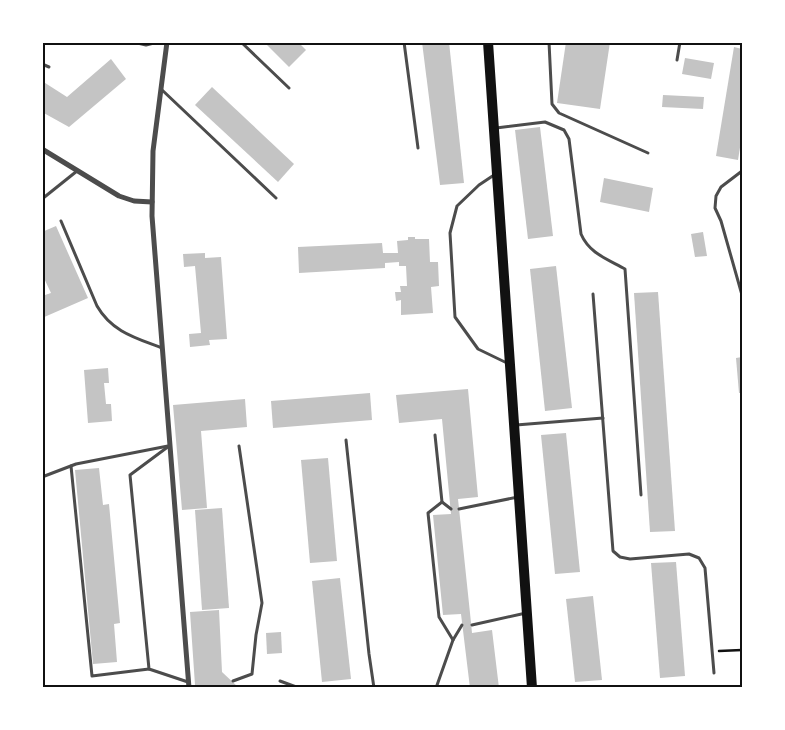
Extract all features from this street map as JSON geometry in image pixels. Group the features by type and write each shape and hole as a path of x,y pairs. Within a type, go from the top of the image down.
{"main road":[{"path":"488,42 532,688"}],"street":[{"path":"166,42 153,150 152,202 189,685"},
{"path":"42,148 118,196 134,201 152,202"}],"lane":[{"path":"133,42 146,45 158,42"},
{"path":"241,42 289,88"},
{"path":"404,42 418,148"},
{"path":"549,42 552,104 559,113 648,154"},
{"path":"677,60 680,42"},
{"path":"42,64 49,67"},
{"path":"161,89 276,198"},
{"path":"493,128 545,122 564,130 569,139 581,234 585,243 594,252 625,269 641,495"},
{"path":"42,199 78,171"},
{"path":"742,171 721,187 716,196 715,208 721,221 742,295"},
{"path":"496,174 479,185 457,206 450,233 456,317 478,349 509,364"},
{"path":"61,221 97,306 104,318 130,336 162,348"},
{"path":"593,294 613,551 620,557 630,559 689,554 699,558 705,568 714,673"},
{"path":"515,426 602,418"},
{"path":"435,435 442,502 451,509"},
{"path":"346,440 374,688"},
{"path":"42,477 71,466 170,446"},
{"path":"149,669 130,475 170,446"},
{"path":"233,682 252,674 262,603 239,446"},
{"path":"71,466 92,676 149,669 189,685"},
{"path":"459,509 519,497"},
{"path":"442,502 428,513 439,617 453,640"},
{"path":"472,624 527,613"},
{"path":"436,688 453,640 462,625"},
{"path":"280,681 299,688"}],"path":[{"path":"712,651 742,650"}],"building":[{"path":"264,42 298,42 306,50 289,67"},
{"path":"422,42 449,42 464,183 440,185"},
{"path":"566,42 610,42 600,109 557,103"},
{"path":"734,47 742,49 742,135 738,160 716,156"},
{"path":"685,58 714,63 711,79 682,74"},
{"path":"111,59 126,79 69,127 42,112 42,81 67,97"},
{"path":"212,87 294,164 278,182 195,105"},
{"path":"663,95 704,97 703,109 662,107"},
{"path":"540,127 553,236 528,239 515,130"},
{"path":"604,178 653,188 649,212 600,202"},
{"path":"56,226 88,298 42,318 42,296 51,293 42,274 42,232"},
{"path":"703,232 707,256 695,257 691,234"},
{"path":"408,237 429,239 430,262 438,262 439,286 431,287 433,313 401,315 401,300 396,301 395,292 401,292 400,286 407,286 406,266 399,266 399,262 385,263 385,268 299,273 298,247 382,243 383,253 398,253 397,241 408,240"},
{"path":"205,253 205,258 221,257 227,339 209,340 210,345 190,347 189,334 201,333 195,266 184,267 183,254"},
{"path":"556,266 572,408 545,411 530,269"},
{"path":"658,292 675,531 650,532 634,293"},
{"path":"742,357 742,393 739,393 736,358"},
{"path":"108,368 109,383 104,383 106,404 111,404 112,421 88,423 84,370"},
{"path":"468,389 478,497 458,499 472,633 492,630 499,688 470,688 461,614 443,615 433,515 451,514 442,419 399,423 396,395"},
{"path":"370,393 372,420 273,428 271,401"},
{"path":"245,399 247,427 201,431 207,508 182,510 173,405"},
{"path":"566,433 580,572 555,574 541,435"},
{"path":"328,458 337,561 310,563 301,460"},
{"path":"99,468 103,505 109,504 120,623 114,624 117,662 93,664 75,470"},
{"path":"222,508 229,608 202,610 195,510"},
{"path":"676,562 685,676 660,678 651,563"},
{"path":"340,578 351,679 322,682 312,581"},
{"path":"593,596 602,680 575,682 566,599"},
{"path":"219,610 222,672 239,688 198,688 195,685 190,612"},
{"path":"281,632 282,653 267,654 266,633"}]}
